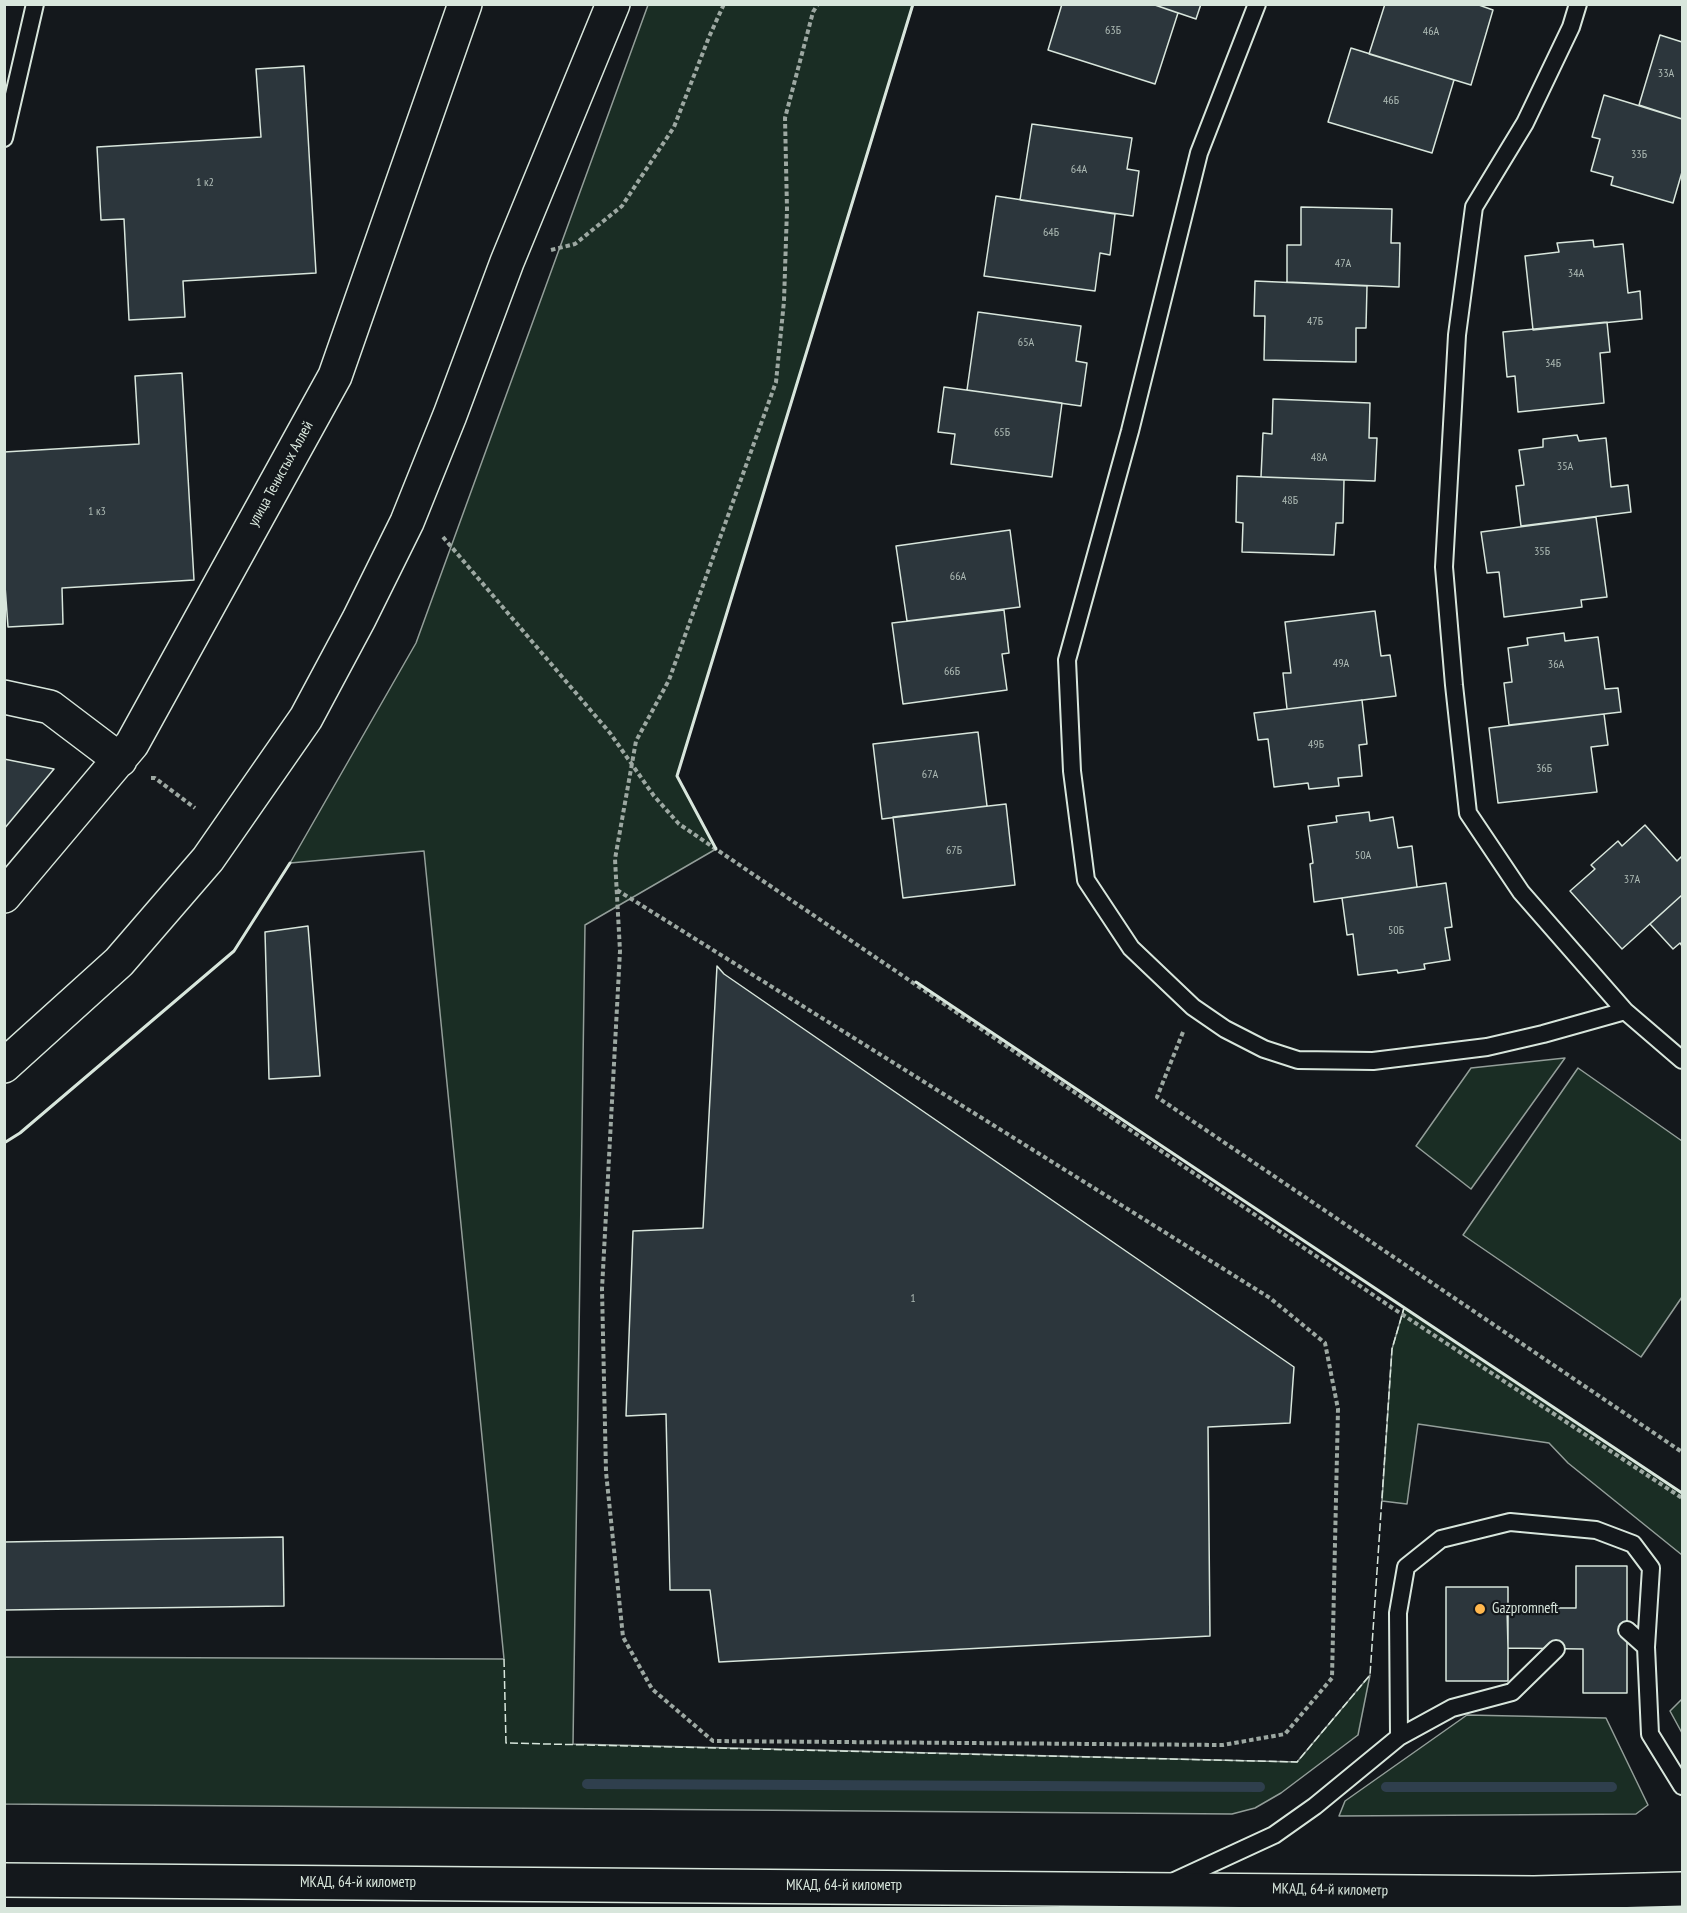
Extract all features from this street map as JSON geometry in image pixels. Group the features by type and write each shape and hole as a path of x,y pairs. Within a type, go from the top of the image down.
{"main road":[{"name":"улица Тенистых Аллей","path":"4,896 132,744 335,376 465,4"},
{"path":"4,1066 119,962 208,859 306,718 407,522 507,262 613,4"},
{"path":"4,697 50,707 120,760"},
{"name":"МКАД, 64-й километр","path":"4,1880 1534,1893 1683,1888"}],"lane":[{"path":"4,138 35,4"},
{"path":"1257,4 1199,153 1130,431 1067,660 1072,771 1086,880 1131,948 1194,1007 1225,1029 1264,1049 1298,1060 1373,1061 1487,1047 1625,1011"},
{"path":"1578,4 1571,27 1525,123 1474,207 1457,335 1444,567 1454,685 1468,813 1521,892 1625,1011 1683,1060"},
{"path":"1400,1737 1398,1613 1406,1567 1442,1539 1510,1522 1596,1530 1633,1544 1651,1568 1646,1647 1650,1734 1683,1786"},
{"path":"1627,1630 1646,1647"},
{"path":"1158,1889 1274,1835 1315,1806 1400,1737 1452,1708 1512,1692 1556,1649"}],"path":[{"path":"507,262 575,244 622,206 674,127 724,4"},
{"path":"617,890 1270,1298 1325,1343 1338,1409 1332,1678 1285,1734 1223,1745 713,1741 652,1689 623,1636 606,1472 602,1289 620,951 615,859 636,741 669,680 776,382 784,301 787,209 785,118 813,12 818,4"},
{"path":"443,537 610,733 654,796 679,824 1391,1307 1683,1498"},
{"path":"1194,1007 1157,1097 1683,1452"}],"green space":[{"path":"648,5 913,5 677,776 716,849 585,925 573,1744 1297,1762 1370,1675 1358,1735 1281,1793 1255,1808 1232,1814 5,1804 5,1657 504,1659 424,851 290,863 416,643"},
{"path":"1565,1058 1471,1189 1416,1146 1471,1068"},
{"path":"1578,1068 1682,1141 1682,1297 1641,1357 1463,1235"},
{"path":"1404,1308 1682,1493 1682,1555 1568,1463 1549,1443 1418,1424 1407,1504 1382,1501 1392,1349"},
{"path":"1682,1699 1682,1733 1670,1711"},
{"path":"1467,1715 1606,1718 1648,1805 1636,1814 1339,1816 1345,1801"}],"building":[{"path":"1062,4 1152,4 1178,13 1155,84 1048,50"},
{"path":"1152,4 1201,4 1196,19"},
{"path":"1385,4 1476,4 1493,10 1471,85 1369,54"},
{"path":"1660,35 1682,42 1682,119 1639,105"},
{"path":"1351,48 1454,80 1432,153 1328,122"},
{"path":"304,66 316,273 183,281 185,317 129,320 124,219 101,220 97,147 261,137 256,69"},
{"path":"1604,95 1682,119 1682,172 1673,203 1611,185 1613,177 1591,171 1600,139 1592,137"},
{"path":"1032,124 1132,138 1127,169 1139,171 1133,216 1020,200"},
{"path":"996,196 1115,214 1110,255 1100,253 1095,291 984,276"},
{"path":"1301,207 1392,209 1391,243 1400,243 1399,287 1287,282 1287,245 1301,245"},
{"path":"1593,240 1594,247 1623,244 1628,293 1640,291 1642,319 1533,330 1525,256 1559,252 1557,243"},
{"path":"1255,281 1367,286 1366,328 1356,328 1356,362 1264,360 1265,316 1254,316"},
{"path":"978,312 1081,326 1076,361 1087,363 1081,406 967,390"},
{"path":"1607,322 1610,352 1600,353 1604,403 1518,412 1515,376 1507,377 1503,332"},
{"path":"182,373 194,580 62,588 63,624 8,627 4,572 4,452 139,444 135,376"},
{"path":"944,387 1062,403 1052,477 951,464 955,434 938,432"},
{"path":"1273,399 1370,403 1369,438 1377,438 1375,481 1261,477 1263,433 1272,434"},
{"path":"1577,435 1579,441 1606,438 1611,487 1628,485 1631,512 1521,526 1516,486 1524,485 1519,450 1543,447 1543,439"},
{"path":"1237,476 1344,480 1343,523 1336,523 1334,555 1242,552 1243,523 1236,522"},
{"path":"1596,517 1607,597 1581,600 1582,607 1504,617 1499,572 1487,573 1481,532"},
{"path":"1010,530 1020,607 907,621 896,546"},
{"path":"1004,610 1009,653 1002,654 1007,690 903,704 892,623"},
{"path":"1375,611 1381,656 1390,655 1396,696 1287,709 1283,673 1291,673 1285,622"},
{"path":"1564,633 1565,641 1598,637 1605,689 1618,688 1621,712 1509,725 1504,683 1512,682 1508,648 1528,645 1527,638"},
{"path":"1362,700 1367,744 1359,745 1362,776 1338,778 1339,786 1309,789 1308,783 1274,787 1268,739 1258,740 1254,713"},
{"path":"1604,714 1608,745 1591,747 1597,792 1498,803 1489,728"},
{"path":"978,732 987,806 882,819 873,744"},
{"path":"4,759 54,769 4,829"},
{"path":"1006,804 1015,885 903,898 893,817"},
{"path":"1369,812 1370,821 1393,817 1398,848 1412,846 1417,887 1314,902 1310,864 1313,863 1308,826 1337,822 1336,816"},
{"path":"1645,825 1677,861 1682,856 1682,895 1622,949 1570,891 1595,869 1591,865 1618,841 1622,846"},
{"path":"1446,883 1452,927 1445,928 1450,960 1424,964 1425,969 1358,975 1353,934 1347,935 1342,898"},
{"path":"1682,895 1682,946 1680,943 1673,949 1650,924"},
{"path":"308,926 320,1076 269,1079 265,932"},
{"path":"717,966 724,974 1294,1367 1290,1423 1208,1427 1210,1636 719,1662 710,1590 670,1590 666,1414 626,1416 633,1231 703,1228"},
{"path":"283,1537 284,1606 4,1610 4,1542"},
{"path":"1576,1566 1627,1566 1627,1693 1583,1693 1583,1649 1508,1648 1507,1608 1576,1608"},
{"path":"1446,1587 1508,1587 1508,1681 1446,1681"}],"waterway":[{"path":"587,1784 1260,1787"},
{"path":"1386,1787 1612,1787"}],"fence":[{"path":"504,1659 506,1743 1297,1762 1370,1675 1392,1349 1404,1308"}],"wall":[{"path":"716,849 677,776 913,4"},
{"path":"4,1143 20,1133 234,951 290,863"},
{"path":"916,982 1682,1493"}],"place":[{"name":"Gazpromneft","path":"1480,1609"}]}
